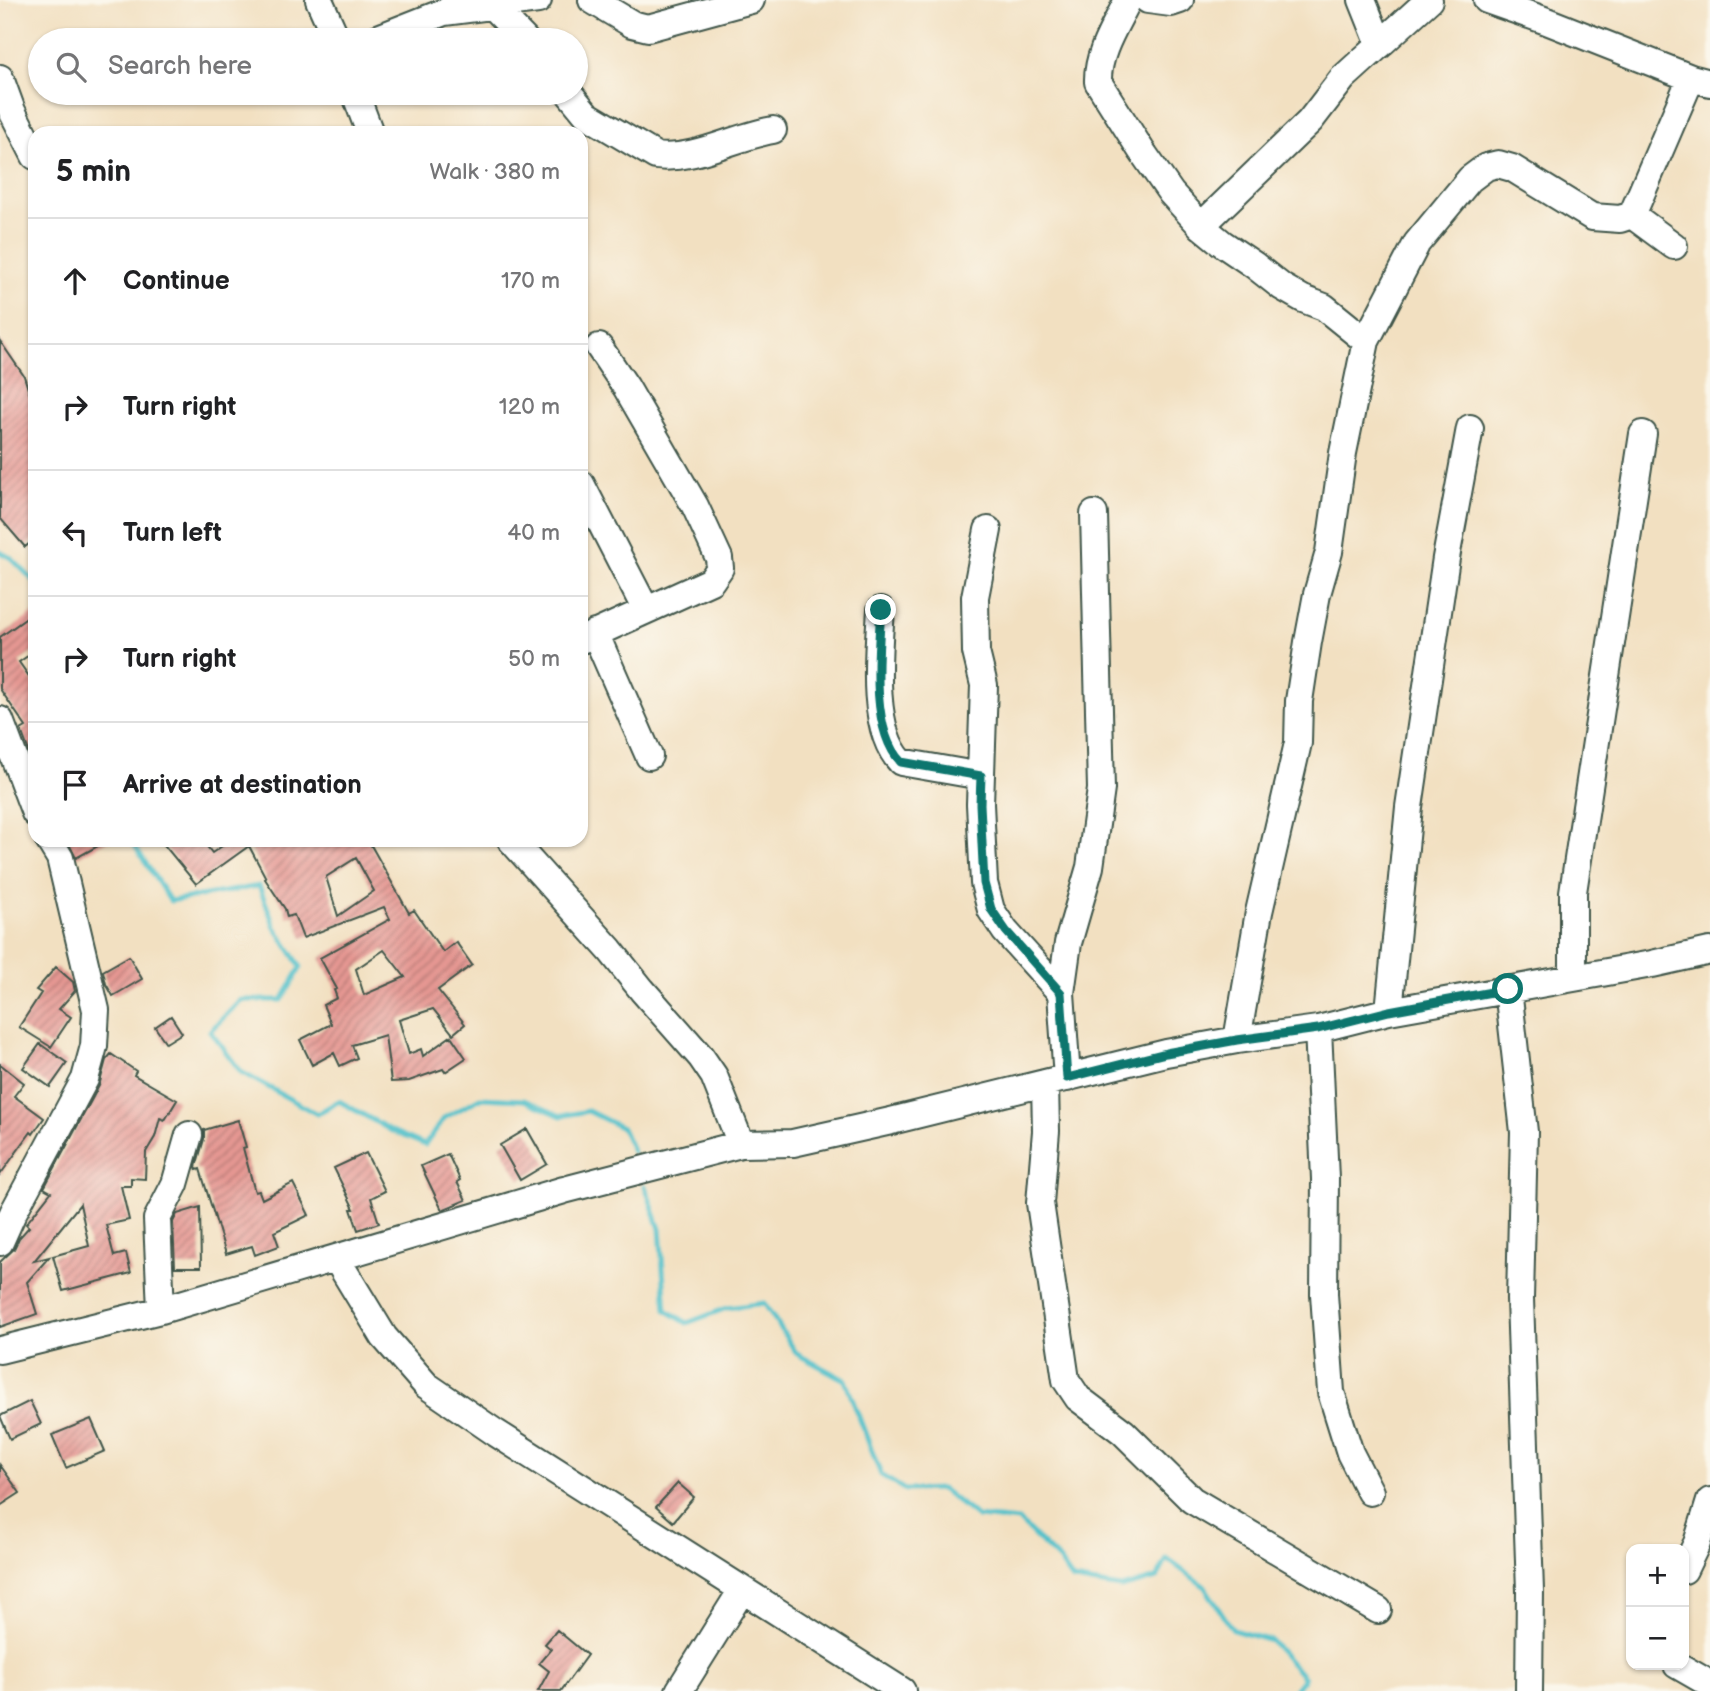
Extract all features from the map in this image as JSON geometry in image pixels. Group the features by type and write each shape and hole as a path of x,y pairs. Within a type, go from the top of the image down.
{"street":[{"path":"319,0 332,28"},
{"path":"403,28 444,12 538,0"},
{"path":"592,0 632,24 648,28 751,0"},
{"path":"1128,0 1102,54 1098,82 1171,193 1201,226 1223,244 1282,287 1324,307 1366,341"},
{"path":"1148,0 1171,3 1180,0"},
{"path":"1362,0 1380,44"},
{"path":"1201,226 1310,121 1343,78 1429,0"},
{"path":"1487,0 1549,10 1700,81 1632,215"},
{"path":"491,5 513,28"},
{"path":"0,78 6,110 28,145"},
{"path":"360,105 367,126"},
{"path":"579,105 587,114 656,156 670,158 773,130"},
{"path":"1237,1040 1259,912 1298,743 1299,701 1315,606 1329,552 1343,453 1366,341 1417,243 1470,179 1486,167 1498,164 1512,168 1592,217 1604,220 1632,215 1674,246"},
{"path":"600,347 695,506 719,558 720,568 711,581 588,637 649,756"},
{"path":"1389,1011 1409,807 1446,558 1470,428"},
{"path":"1573,977 1573,892 1643,434"},
{"path":"588,498 646,610"},
{"path":"1094,514 1101,789 1090,867 1068,943 1061,993 1056,1080 1046,1131 1040,1203 1066,1380 1078,1398 1123,1432 1192,1500 1378,1610"},
{"path":"988,530 975,597 976,652 984,685 980,804 984,883 991,909 1006,931 1061,993"},
{"path":"881,610 877,675 884,734 892,753 901,762 981,776"},
{"path":"0,720 28,794"},
{"path":"0,1242 85,1079 94,1045 96,1010 60,858 53,847"},
{"path":"516,847 611,950 701,1057 715,1076 741,1144"},
{"path":"0,1350 161,1310 564,1190 741,1144 793,1143 1166,1053 1318,1029 1389,1011 1652,964 1710,951"},
{"path":"1508,989 1524,1132 1520,1299 1530,1591 1529,1691"},
{"path":"1318,1029 1325,1180 1324,1294 1331,1392 1350,1453 1370,1492"},
{"path":"161,1310 157,1219 175,1184 189,1135"},
{"path":"336,1258 384,1337 426,1385 496,1433 902,1691"},
{"path":"1689,1560 1698,1543 1710,1501"},
{"path":"680,1691 742,1590"},
{"path":"1685,1670 1710,1684"}],"building":[{"path":"0,341 24,376 28,389 28,545 25,547 0,518"},
{"path":"28,617 28,656 19,662 28,675 28,749 21,730 26,727 0,689 0,637"},
{"path":"70,847 96,847 76,858"},
{"path":"166,847 207,847 212,853 221,847 248,847 196,884"},
{"path":"250,847 372,847 409,913 414,910 443,952 456,942 472,965 438,990 465,1024 453,1034 433,1009 399,1020 409,1054 421,1049 423,1056 451,1036 466,1058 445,1072 443,1069 409,1081 391,1082 385,1035 352,1045 357,1058 340,1066 334,1053 312,1065 300,1040 331,1024 323,1005 337,998 334,990 337,989 320,958 390,919 384,907 303,938 294,915 287,917","holes":["356,858 374,891 338,916 326,877","384,950 405,977 364,995 356,969"]},
{"path":"129,956 142,979 113,996 103,971"},
{"path":"56,967 73,982 75,991 59,1009 71,1017 51,1047 19,1027 41,993 36,990"},
{"path":"171,1016 182,1033 166,1043 155,1027"},
{"path":"40,1044 67,1063 50,1087 23,1068"},
{"path":"111,1054 136,1071 134,1075 177,1100 165,1120 160,1118 155,1137 146,1152 145,1179 131,1178 131,1186 121,1186 129,1220 106,1225 114,1256 126,1253 131,1273 63,1291 53,1256 89,1246 80,1204 34,1261 49,1257 27,1282 37,1314 0,1327 0,1262 14,1249 29,1227 26,1224 51,1192 44,1188 99,1086 106,1060"},
{"path":"0,1064 24,1083 14,1096 44,1118 0,1175"},
{"path":"238,1120 255,1192 259,1191 262,1199 293,1183 309,1215 274,1232 279,1246 255,1255 252,1246 226,1254 200,1169 197,1170 196,1167 204,1130"},
{"path":"527,1129 547,1164 520,1180 500,1145"},
{"path":"366,1153 385,1191 371,1198 379,1223 358,1230 351,1209 354,1209 334,1168"},
{"path":"448,1154 466,1200 442,1210 421,1166"},
{"path":"200,1207 201,1267 175,1267 173,1222 177,1214"},
{"path":"30,1401 41,1424 10,1439 0,1416"},
{"path":"91,1419 105,1451 66,1468 52,1435"},
{"path":"0,1465 20,1493 0,1506"},
{"path":"678,1483 694,1497 673,1522 656,1507"},
{"path":"557,1630 587,1655 561,1691 538,1691 549,1671 539,1663 551,1649 545,1644"}],"waterway":[{"path":"0,552 11,558 28,575"},
{"path":"135,847 170,901 259,886 275,927 301,967 282,1000 241,1000 210,1031 241,1072 317,1114 339,1101 392,1131 425,1145 444,1118 480,1098 524,1100 561,1116 588,1111 622,1128 633,1152"},
{"path":"645,1186 660,1229 666,1310 687,1323 727,1308 764,1303 797,1354 845,1380 881,1475 905,1490 942,1489 977,1517 1019,1521 1058,1559 1073,1580 1121,1588 1157,1578 1167,1559 1204,1586 1233,1630 1271,1641 1304,1678 1294,1691"}],"route":[{"path":"881,610 877,675 884,734 892,753 901,762 981,776 984,883 991,909 1006,931 1061,993 1067,1078 1166,1053 1318,1029 1389,1011 1508,989"}]}
